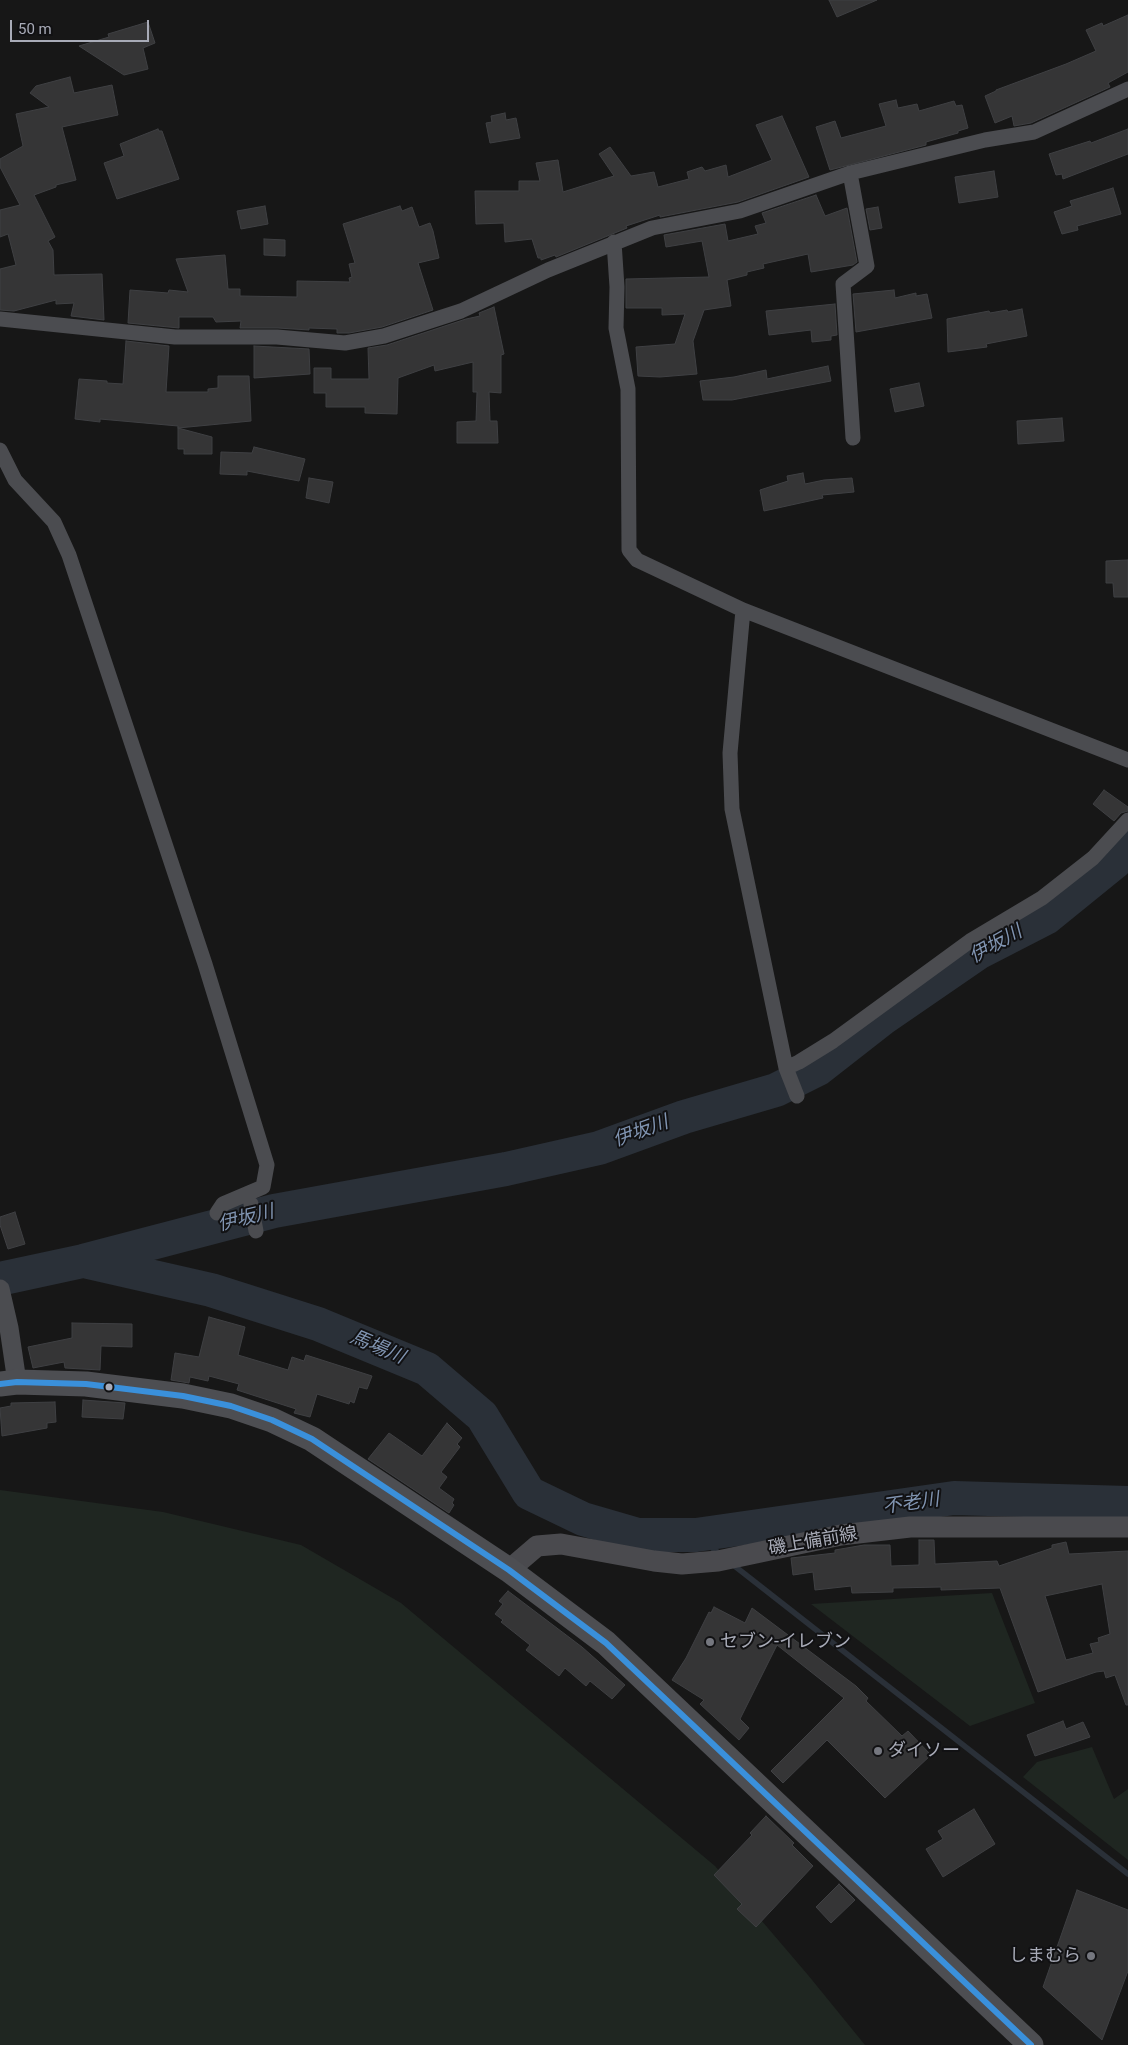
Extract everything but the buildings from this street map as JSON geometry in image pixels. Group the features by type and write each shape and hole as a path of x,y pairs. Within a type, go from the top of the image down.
{"highway":[{"path":"9,1383 86,1384 183,1396 231,1406 272,1420 312,1439 509,1570 606,1643 1032,2045"}],"main road":[{"name":"磯上備前線","path":"509,1570 537,1546 561,1544 654,1561 682,1564 718,1561 841,1535 910,1527 1128,1527"}],"street":[{"path":"0,320 175,337 277,337 345,343 384,336 461,312 548,270 652,228 740,211 850,173 985,140 1034,132 1128,89"},
{"path":"850,173 867,266 843,284 852,438"},
{"path":"614,242 617,288 616,328 628,389 629,550 637,560 742,610 1128,760"},
{"path":"0,450 15,480 54,522 69,555 205,964 266,1165 263,1187 223,1204 217,1213"},
{"path":"742,610 730,753 732,809 786,1071 796,1093"},
{"path":"786,1071 832,1041 970,941 1042,898 1093,858 1128,820"},
{"path":"252,1207 255,1229"},
{"path":"0,1289 16,1367 9,1383"}],"shaded area":[{"path":"0,1490 163,1512 301,1545 401,1603 715,1866 865,2045 0,2045"},
{"path":"992,1593 1035,1703 970,1726 811,1604"},
{"path":"1092,1747 1114,1799 1128,1789 1128,1860 1023,1777 1037,1762"}],"waterway":[{"name":"伊坂川","path":"0,1279 83,1261 274,1211 506,1169 599,1148 684,1117 776,1090 818,1069 882,1019 978,953 1046,918 1115,862 1128,844"},
{"name":"馬場川","path":"88,1262 211,1290 318,1324 427,1369 482,1416 529,1493 583,1519 638,1535 696,1535 954,1498 1128,1503"},
{"path":"696,1535 721,1555"},
{"path":"732,1564 1128,1874"}],"transit line":[{"path":"0,1384 17,1382 86,1384 183,1396 231,1406 272,1420 312,1439 509,1570 606,1643 1031,2045"}],"place":[{"name":"セブン-イレブン","path":"710,1642"},
{"name":"ダイソー","path":"878,1751"},
{"name":"しまむら","path":"1091,1956"}],"water label":[{"name":"不老川","path":"911,1504"}]}
